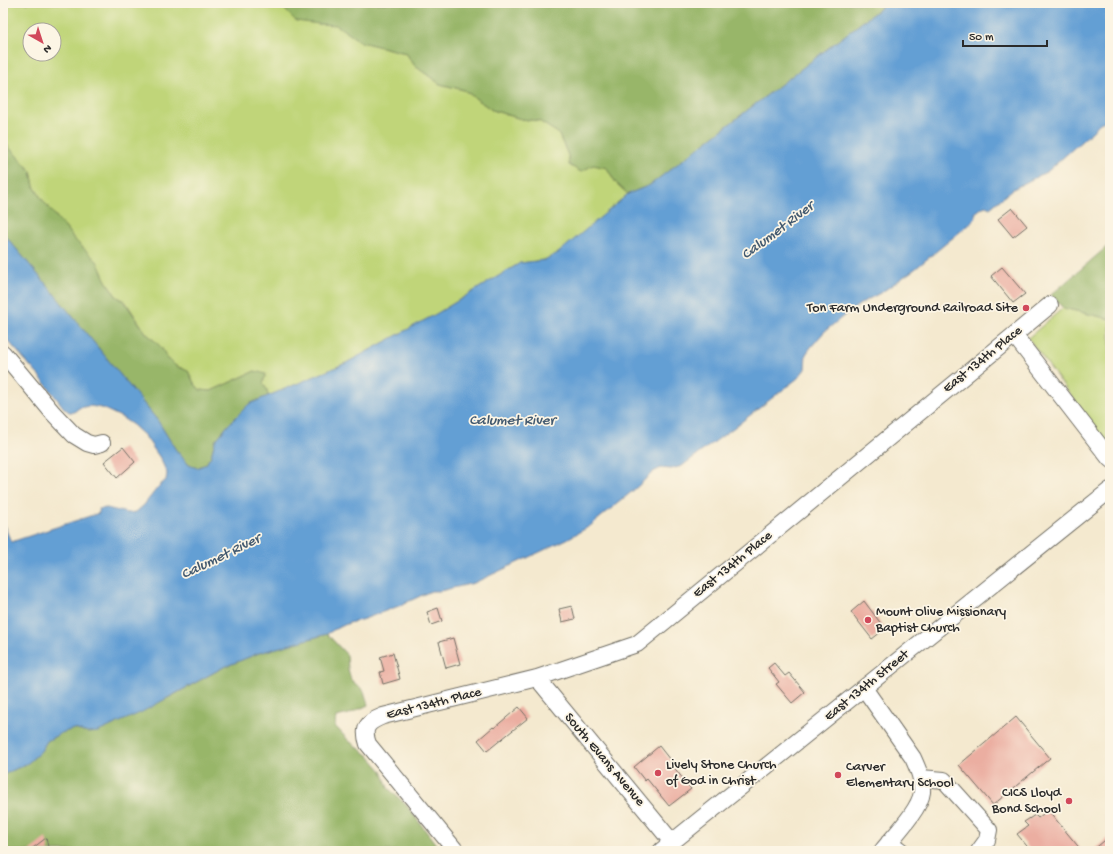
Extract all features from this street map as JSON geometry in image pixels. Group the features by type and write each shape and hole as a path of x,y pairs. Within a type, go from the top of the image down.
{"street":[{"name":"East 134th Place","path":"456,851 368,744 365,736 365,729 375,719 537,678 637,644 1050,305"},
{"path":"1014,335 1110,459"},
{"path":"3,353 53,413 74,435 87,444 94,445 102,443"},
{"name":"East 134th Street","path":"667,847 1110,490"},
{"name":"South Evans Avenue","path":"537,678 667,847"},
{"path":"864,688 913,758 921,778 922,792 920,801 891,848"},
{"path":"921,778 944,780 989,830 987,840 979,851"}],"green space":[{"path":"3,3 281,3 286,11 319,24 336,24 361,42 406,53 415,66 440,84 464,90 492,110 521,119 539,121 558,133 568,155 607,168 616,183 628,194 559,253 544,260 520,263 436,314 346,363 268,396 267,390 255,371 211,391 200,390 194,383 188,371 176,366 167,358 161,347 146,333 125,301 116,296 87,252 76,241 41,198 34,186 31,171 3,141"},
{"path":"281,3 887,3 650,185 628,194 616,183 607,168 593,165 581,172 569,165 568,155 558,133 539,121 521,119 492,110 464,90 440,84 415,66 406,53 361,42 336,25 296,21 286,11"},
{"path":"3,141 31,171 34,186 41,198 76,241 97,261 106,281 116,296 124,301 146,333 161,347 167,358 176,366 188,371 194,383 200,390 211,391 255,371 266,374 263,383 267,390 268,396 249,404 229,424 215,441 211,456 206,464 197,468 189,465 176,450 158,421 3,233"},
{"path":"1110,244 1110,319 1063,308 1051,295"},
{"path":"1063,308 1110,319 1110,448 1028,338"},
{"path":"327,634 347,655 348,669 351,680 364,691 368,705 349,714 336,717 335,726 349,741 369,756 382,771 388,788 406,805 441,851 3,851 3,775 28,763 41,751 47,741 61,733 73,729 88,733 170,697 222,668 259,653"}],"water":[{"name":"Calumet River","path":"887,3 1110,3 1110,124 1108,121 1100,123 1048,171 1013,189 990,208 986,206 983,207 975,213 976,217 973,221 915,269 882,292 863,302 824,332 806,354 805,369 798,378 682,466 671,469 661,468 653,472 590,526 567,539 474,583 440,591 431,591 399,606 349,623 327,634 259,653 222,668 142,712 98,732 88,733 74,729 61,733 47,741 41,751 28,763 3,775 3,526 4,525 11,542 99,513 99,509 107,508 127,513 136,512 166,480 167,473 160,458 145,436 121,417 102,408 90,406 79,408 74,412 69,412 64,408 40,377 3,335 3,233 158,421 176,450 189,465 197,468 206,464 211,456 215,441 249,404 346,363 436,314 520,263 544,260 558,253 628,194 650,185"}],"building":[{"path":"1012,208 1027,226 1013,237 998,219"},
{"path":"1002,267 1025,294 1013,303 991,276"},
{"path":"123,447 135,462 117,478 104,462"},
{"name":"Mount Olive Missionary Baptist Church","path":"864,601 885,629 872,639 851,612"},
{"path":"572,606 575,619 562,622 559,609"},
{"path":"438,608 442,621 431,625 427,612"},
{"path":"453,638 460,664 446,668 439,642"},
{"path":"393,653 400,679 383,684 380,672 384,671 380,657"},
{"path":"774,663 785,676 789,673 805,692 792,703 776,684 779,682 768,668"},
{"path":"519,707 528,718 487,751 478,740"},
{"path":"1016,717 1050,758 993,805 959,765"},
{"name":"Lively Stone Church of God in Christ","path":"659,746 691,789 669,806 647,779 645,781 634,767"},
{"path":"1048,810 1082,851 1031,851 1017,834 1028,826 1024,822 1035,815 1038,818"},
{"path":"1110,836 1110,851 1092,851"},
{"path":"46,838 49,851 29,851"}],"place":[{"name":"Ton Farm Underground Railroad Site","path":"1026,308"},
{"name":"Mount Olive Missionary Baptist Church","path":"868,620"},
{"name":"Lively Stone Church of God in Christ","path":"658,773"},
{"name":"Carver Elementary School","path":"838,775"},
{"name":"CICS Lloyd Bond School","path":"1069,801"}]}
